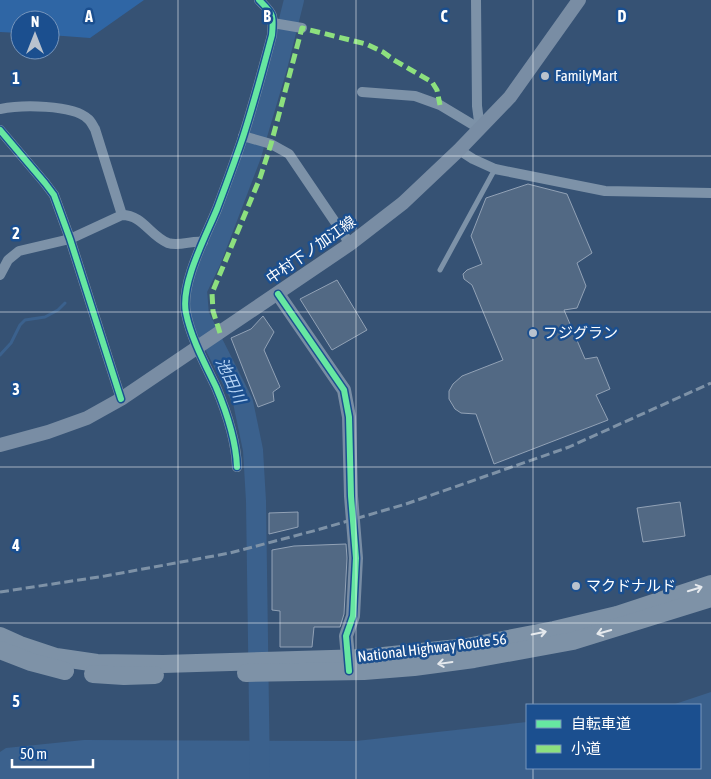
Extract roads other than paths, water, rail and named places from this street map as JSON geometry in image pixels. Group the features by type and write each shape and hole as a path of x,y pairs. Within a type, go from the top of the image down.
{"highway":[{"name":"National Highway Route 56","path":"349,665 525,636 617,615 711,584"},
{"name":"National Highway Route 56","path":"0,650 31,662 69,672 124,676 234,668 349,665 423,666 474,659 572,641 711,598"},
{"name":"National Highway Route 56","path":"0,636 56,657 83,661 234,668"}],"main road":[{"name":"中村下ノ加江線","path":"0,445 48,432 87,418 121,399 350,244 402,204 480,129 510,97 579,0"},
{"path":"278,294 344,390 349,417 351,496 356,558 353,616 346,636 349,665"}],"street":[{"path":"237,467 236,451 230,424 185,313 185,294 189,277 243,136 272,35 272,12 259,0"},
{"path":"476,0 476,106 480,129"},
{"path":"273,23 302,28"},
{"path":"362,92 415,96 440,106 480,129"},
{"path":"0,109 11,107 62,108 78,113 88,119 95,129 122,215"},
{"path":"0,130 54,196 70,239 121,399"},
{"path":"243,136 271,144 289,154 350,244"},
{"path":"459,150 473,159 495,168 606,191 711,193"},
{"path":"0,275 8,260 19,251 70,239 122,215 132,215 140,220 158,239 171,244 203,242"}],"lane":[{"path":"440,270 495,168"}],"waterway":[{"name":"池田川","path":"260,779 256,501 253,450 243,402 199,315 197,290 211,261 251,156 277,68 294,0"},
{"path":"0,355 11,343 20,325 25,320 45,317 58,310 65,303"}],"railway":[{"path":"0,592 105,576 230,553 406,504 569,447 711,383"}],"place":[{"name":"FamilyMart","path":"545,76"},
{"name":"フジグラン","path":"533,333"},
{"name":"マクドナルド","path":"576,586"}]}
